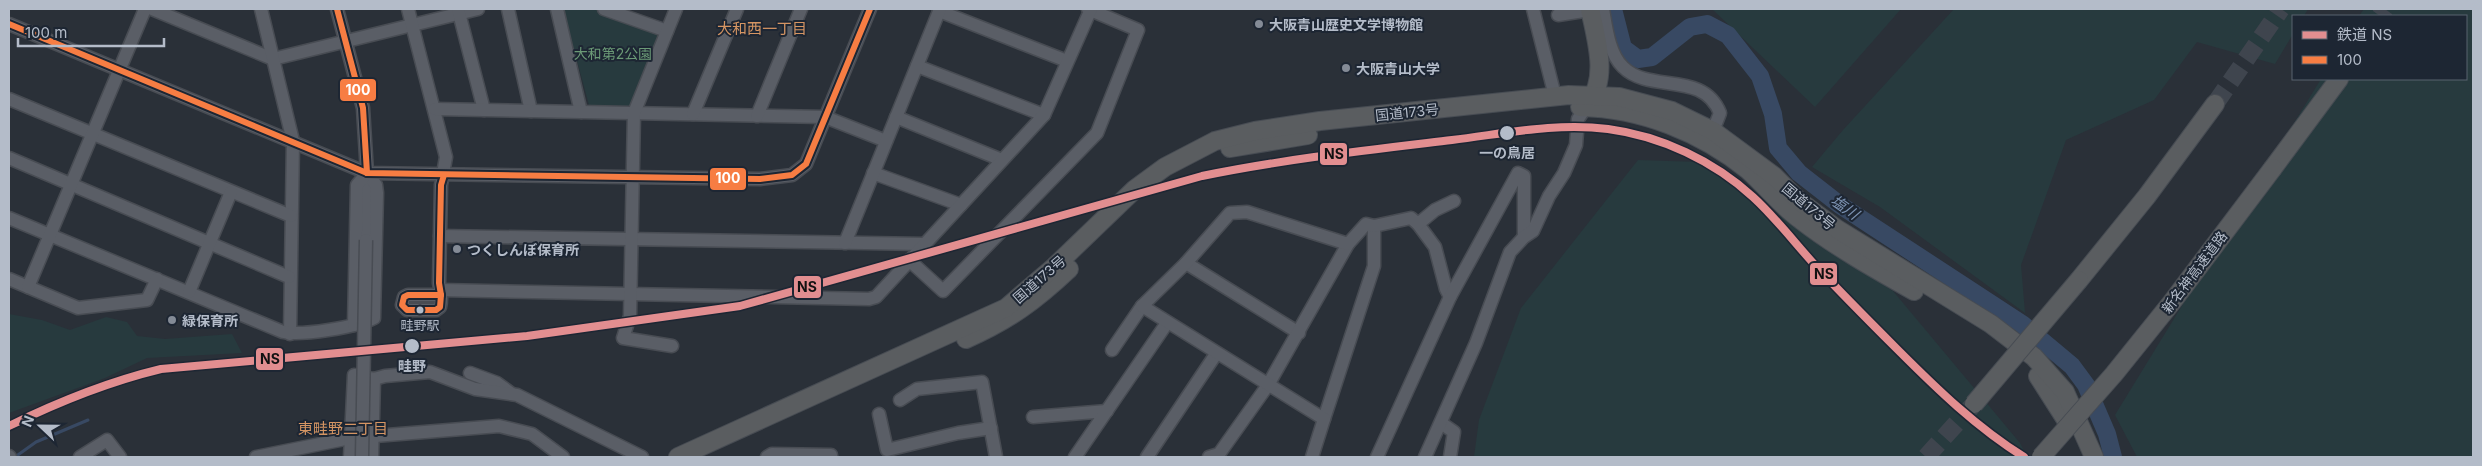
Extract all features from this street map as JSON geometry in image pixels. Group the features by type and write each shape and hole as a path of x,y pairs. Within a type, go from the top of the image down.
{"highway":[{"path":"1590,102 1601,60 1594,9"},
{"name":"新名神高速道路","path":"2041,457 2114,374 2172,302 2338,80"},
{"name":"国道173号","path":"678,457 1006,308 1054,267 1136,189 1165,166 1215,141 1255,131 1320,122 1555,96 1590,102 1610,110 1671,124 1711,144 1748,171 1799,219 1851,255 1956,315 2006,349 2037,374 2063,412 2084,457"},
{"name":"国道173号","path":"703,457 1001,324 1044,293 1151,189 1188,166 1231,147 1619,97 1672,111 1713,131 1774,176 1799,201 1837,230 1991,324 2034,357 2065,392 2094,457"},
{"path":"1974,404 2148,196 2215,104"}],"street":[{"path":"28,287 145,9"},
{"path":"152,9 273,59 412,26 458,11 478,9"},
{"path":"261,9 293,142 289,277 290,334"},
{"path":"337,9 363,108 367,173 362,457"},
{"path":"408,9 446,157 441,185 439,282 441,292 440,307 436,310 407,310 402,305 402,301 408,296 441,292 869,299 876,297 909,260 1044,115 1090,9 1138,30 1098,133 943,290 909,260"},
{"path":"508,9 532,111"},
{"path":"557,9 581,112"},
{"path":"604,9 667,31"},
{"path":"672,346 623,338 630,316 634,113 676,9"},
{"path":"693,114 737,9"},
{"path":"758,116 801,9"},
{"path":"9,24 367,173 760,179 792,175 806,164 870,9"},
{"path":"1555,96 1534,14 1594,9 1621,66 1640,77 1693,86 1708,96 1717,106 1720,113 1713,131"},
{"path":"845,242 939,10 1067,61"},
{"path":"458,11 484,110"},
{"path":"917,66 1044,115"},
{"path":"9,99 291,216"},
{"path":"1425,457 1476,343 1510,252 1524,237 1533,231 1549,196 1564,173 1576,145 1578,119 1590,102"},
{"path":"435,109 826,117 886,141"},
{"path":"896,117 1002,160"},
{"path":"9,158 289,277"},
{"path":"9,218 290,334 372,320 375,313 377,193 376,185 367,173"},
{"path":"354,324 357,185 367,173"},
{"path":"873,173 961,205"},
{"path":"1377,457 1450,297 1518,173 1524,176 1524,237"},
{"path":"188,292 232,192"},
{"path":"1418,224 1435,210 1454,201"},
{"path":"1112,350 1142,306 1186,262 1230,212 1248,212 1348,244"},
{"path":"1209,457 1220,454 1268,385 1299,334 1348,244 1366,224 1374,226 1411,218 1418,224 1435,247 1446,289 1450,297"},
{"path":"1312,457 1374,266 1374,226"},
{"path":"440,236 924,244"},
{"path":"1186,262 1299,334"},
{"path":"9,279 78,308 147,300 157,279"},
{"path":"1142,306 1216,354 1324,419"},
{"path":"1075,457 1167,323"},
{"path":"1147,457 1216,354"},
{"path":"350,457 354,375 374,379 384,376 430,372 474,389 512,394 543,406 642,457"},
{"path":"470,373 498,383 512,394"},
{"path":"372,457 374,379"},
{"path":"900,400 917,389 982,382 996,457"},
{"path":"1033,418 1107,411"},
{"path":"879,414 887,450 958,433 991,428"},
{"path":"1441,423 1454,432 1450,457"},
{"path":"256,457 350,438 498,426 532,434 563,457"},
{"path":"80,457 107,440 120,457"},
{"path":"766,457 772,454 831,455 831,457"}],"green space":[{"name":"大和第2公園","path":"563,9 600,9 657,33 659,38 631,106 589,105"},
{"path":"1712,9 1901,9 1815,107"},
{"path":"1954,9 2308,9 2305,15 2292,15 2292,36 2275,64 2197,42 2154,100 2066,140 2021,265 2025,313 1880,207 1812,167 1843,130"},
{"path":"2364,9 2473,9 2473,457 2137,457 2115,415 2320,80 2467,80 2467,15 2360,15"},
{"path":"1638,160 1699,162 1893,291 2020,443 2027,457 1474,457 1479,420 1521,308"},
{"path":"9,314 42,320 70,330 106,317 127,322 137,336 165,339 232,334 242,353 147,358 105,378 9,413"}],"waterway":[{"name":"塩川","path":"1613,9 1623,48 1638,59 1652,57 1690,27 1707,24 1728,35 1760,76 1773,114 1778,148 1799,173 1840,205 2022,324 2072,366 2086,385 2107,434 2113,457"},
{"path":"15,457 36,442 88,420"}],"tunnel":[{"path":"2215,104 2281,9"},
{"path":"2381,15 2385,9"},
{"path":"1926,457 1974,404"}],"rail line":[{"name":"NS","path":"9,426 83,393 161,369 527,336 740,306 1202,176 1358,151 1510,132 1588,127 1628,132 1667,144 1704,162 1738,184 1769,213 1824,275 1927,379 1973,420 2024,457"}],"transit line":[{"name":"100","path":"337,9 363,108 367,173"},
{"name":"100","path":"9,24 367,173 760,179 792,175 806,164 870,9"},
{"name":"100","path":"441,295 439,283 441,185 444,175"},
{"name":"100","path":"408,295 441,295 440,307 436,310 407,310 402,305 404,297 408,295"}],"place":[{"name":"大阪青山歴史文学博物館","path":"1259,24"},
{"name":"大阪青山大学","path":"1346,68"},
{"name":"一の鳥居","path":"1507,133"},
{"name":"つくしんぼ保育所","path":"457,249"},
{"name":"畦野駅","path":"420,310"},
{"name":"緑保育所","path":"172,320"},
{"name":"畦野","path":"412,346"}],"district":[{"name":"大和西一丁目","path":"762,28"},
{"name":"東畦野二丁目","path":"343,428"}]}
